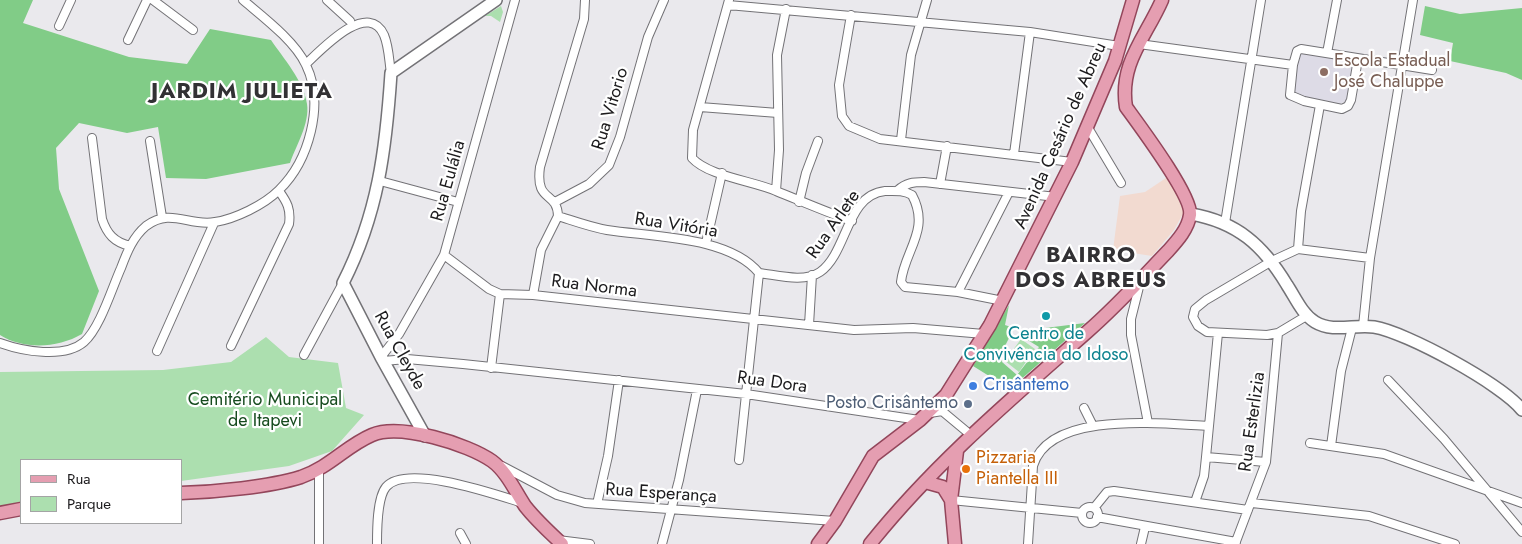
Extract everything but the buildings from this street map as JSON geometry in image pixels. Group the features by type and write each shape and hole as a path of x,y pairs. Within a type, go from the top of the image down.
{"main road":[{"name":"Avenida Cesário de Abreu","path":"818,544 836,521 873,456 923,418 946,395 984,334 1003,301 1072,162 1105,87 1133,0"},
{"path":"1126,107 1126,74 1162,0"},
{"path":"870,544 906,499 926,482 1036,375 1089,331 1179,239 1190,214 1181,188 1126,107 1116,88 1110,85 1105,87"},
{"path":"182,493 280,481 320,470 373,434 387,431 405,432 468,448 494,462 515,488 524,504 560,542"},
{"path":"954,544 951,500 957,451"},
{"path":"926,482 943,487 951,500"},
{"path":"0,513 20,510"}],"street":[{"path":"59,26 71,0"},
{"path":"128,40 147,0"},
{"path":"152,0 193,30"},
{"path":"0,343 31,351 67,349 84,342 97,322 130,246 146,226 162,217 214,223 255,206 279,191 298,161 314,123 316,105 306,64 280,30 243,0"},
{"path":"328,0 350,20"},
{"path":"391,73 496,0"},
{"name":"Rua Eulália","path":"382,359 444,255 515,0"},
{"path":"533,295 541,250 558,216 555,202 538,186 540,166 584,19 585,0"},
{"name":"Rua Vitorio","path":"555,202 589,184 609,166 620,137 648,36 664,0"},
{"path":"901,140 908,69 919,22 927,0"},
{"path":"1225,223 1261,0"},
{"path":"1328,53 1337,0"},
{"path":"1331,446 1341,371 1357,327 1370,258 1413,0"},
{"path":"852,221 799,202 776,191 704,168 692,158 691,142 728,2 1030,32 1119,46"},
{"path":"776,191 777,55 786,9"},
{"path":"851,15 839,85 842,116 849,126 880,140 901,140 1072,162"},
{"path":"304,354 343,283 366,232 380,181 391,73 385,35 380,26 372,19 361,17 350,20 306,64"},
{"path":"1014,154 1030,32"},
{"path":"1139,44 1293,65"},
{"path":"1358,59 1353,90 1348,106 1342,109 1320,105 1290,95 1293,65 1297,51 1301,49 1432,70"},
{"path":"1298,250 1301,211 1320,105"},
{"path":"700,107 778,114"},
{"path":"1087,126 1121,183"},
{"path":"92,138 102,219 106,230 112,237 120,243 130,246"},
{"path":"150,141 162,217"},
{"path":"799,202 806,173 818,141"},
{"path":"940,184 947,146"},
{"path":"706,243 722,173"},
{"path":"380,181 458,202"},
{"name":"Rua Arlete","path":"809,325 812,276 821,271 837,250 852,221 869,196 878,192 898,190 913,182 1056,197"},
{"path":"898,190 912,195 918,211 913,248 901,282 905,287 958,292 1003,301"},
{"path":"231,346 289,224 291,214 288,204 279,191"},
{"path":"958,292 1009,192"},
{"path":"1190,214 1225,223 1255,243 1272,261 1308,315 1323,325 1390,330 1424,345 1504,394 1522,410"},
{"name":"Rua Vitória","path":"558,216 604,229 706,243 744,257 760,273"},
{"path":"157,351 214,223"},
{"path":"1308,315 1278,333 1267,335 1218,333 1207,332 1201,329 1195,321 1195,309 1206,300 1272,261 1298,250 1370,258"},
{"name":"Rua Norma","path":"444,255 480,284 500,294 533,295 809,325"},
{"path":"739,460 760,273 790,277 812,276"},
{"path":"1142,277 1131,319 1131,335 1148,423"},
{"name":"Rua Cleyde","path":"343,283 424,436"},
{"path":"491,368 500,294"},
{"path":"809,325 854,330 913,328 984,334"},
{"path":"1195,502 1204,476 1218,333"},
{"name":"Rua Esterlizia","path":"1236,543 1266,462 1278,333"},
{"name":"Rua Dora","path":"382,359 407,359 619,380 746,394 923,418"},
{"path":"597,504 608,456 619,380"},
{"path":"1388,380 1489,491 1522,532"},
{"path":"662,544 697,390"},
{"path":"942,411 946,395"},
{"path":"1084,408 1093,426"},
{"path":"942,411 972,436"},
{"path":"923,418 942,411"},
{"path":"1028,544 1032,508 1033,466 1041,448 1071,431 1093,426 1148,423 1208,426"},
{"path":"1310,443 1384,454 1522,503"},
{"path":"1206,457 1266,462"},
{"name":"Rua Esperança","path":"494,462 570,500 597,504 836,521"},
{"path":"319,544 320,470"},
{"path":"377,544 381,500 385,488 394,481 419,479 452,483 524,504"},
{"path":"1094,508 1107,492 1114,490 1195,502 1369,516 1455,544"},
{"path":"951,500 1082,513"},
{"path":"1082,513 1087,507 1094,508"},
{"path":"1082,513 1086,522 1094,521 1097,517 1097,512 1094,508"},
{"path":"1097,517 1236,543"},
{"path":"1141,544 1145,527"},
{"path":"460,533 466,544"},
{"path":"560,542 590,544"}],"shaded area":[{"name":"Escola Estadual José Chaluppe","path":"1300,51 1354,61 1347,100 1338,105 1301,98 1294,94 1293,79"},
{"path":"1169,176 1184,212 1174,230 1152,256 1113,250 1120,196 1145,192"}],"green space":[{"path":"0,0 33,0 23,23 129,57 187,64 210,29 271,40 297,78 307,104 305,127 290,163 206,179 166,178 158,127 127,133 79,123 56,148 59,189 99,291 82,334 73,339 52,344 30,345 9,340 0,335"},
{"path":"501,6 503,12 500,22 491,16 485,16"},
{"path":"1425,6 1460,14 1522,8 1522,80 1506,73 1450,61 1453,43 1420,35"},
{"path":"1009,305 1005,325 1014,328 1000,356 1002,362 1017,375 1039,347 1026,339 1029,330 1085,323 1010,389 973,366"},
{"name":"Cemitério Municipal de Itapevi","path":"266,337 289,357 338,363 346,408 364,415 332,451 289,466 182,481 182,459 20,459 20,504 0,509 0,372 163,370 231,362"},
{"path":"1021,339 1035,349 1019,372 1005,361"}],"place":[{"name":"Escola Estadual José Chaluppe","path":"1324,72"},
{"name":"Centro de Convivência do Idoso","path":"1046,316"},
{"name":"Crisântemo","path":"973,386"},
{"name":"Posto Crisântemo","path":"968,404"},
{"name":"Pizzaria Piantella III","path":"966,469"}],"district":[{"name":"JARDIM JULIETA","path":"242,93"},
{"name":"BAIRRO DOS ABREUS","path":"1091,270"}]}
